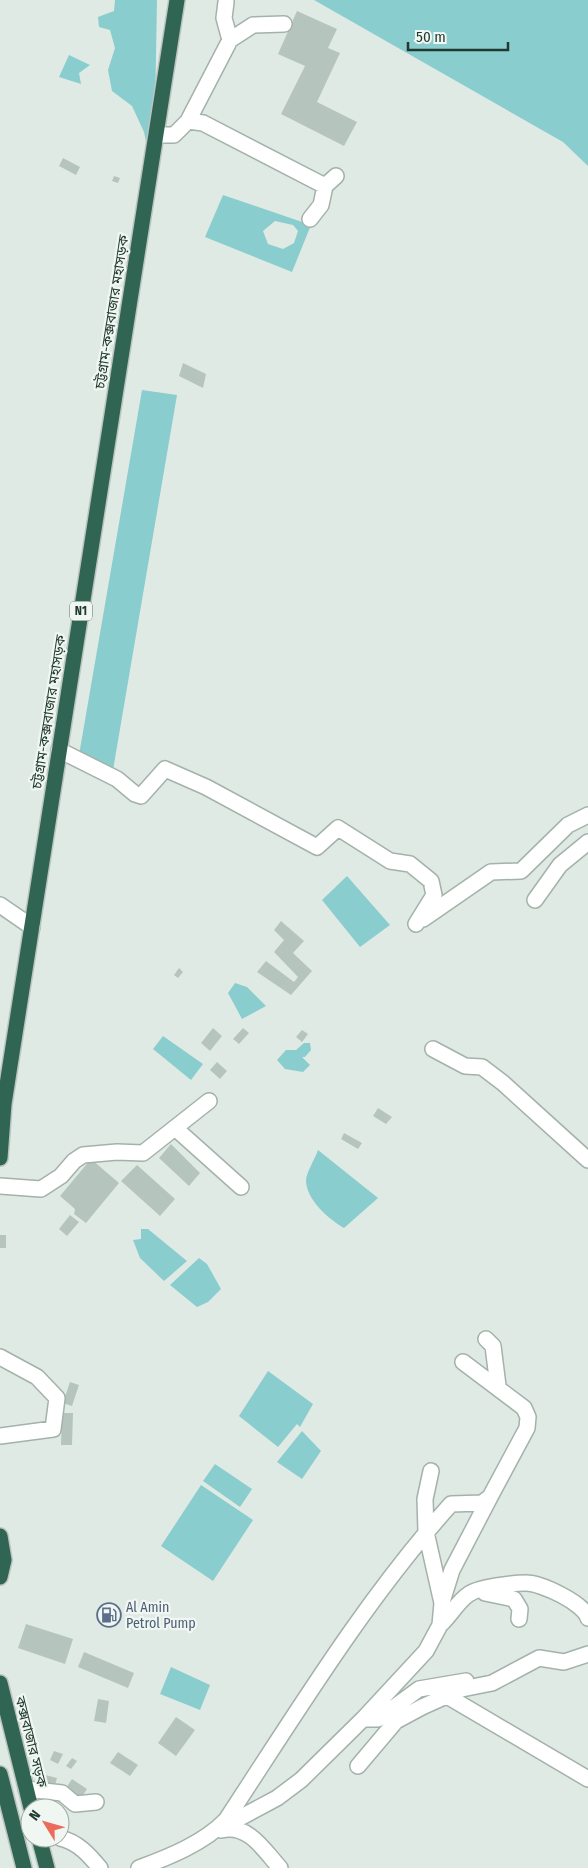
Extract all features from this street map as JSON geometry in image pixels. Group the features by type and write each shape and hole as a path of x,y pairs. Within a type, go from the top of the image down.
{"highway":[{"name":"চট্টগ্রাম-কক্সবাজার মহাসড়ক","path":"0,1158 4,1104 177,0"},
{"path":"0,1536 4,1560 0,1577"},
{"name":"কক্সবাজার সড়ক","path":"0,1683 28,1798"},
{"path":"0,1774 4,1804 24,1868"},
{"path":"42,1848 47,1868"}],"street":[{"path":"226,2 224,18 230,40"},
{"path":"156,135 174,135 188,121 230,40 253,25 284,24"},
{"path":"188,121 203,123 330,181 321,205 310,219"},
{"path":"59,750 117,779 135,794 141,796 165,769 206,787 317,847 338,828 390,861 410,864 431,881 434,895 416,924 492,872 521,871 568,824 588,815"},
{"path":"535,900 560,864 588,842"},
{"path":"0,905 32,927"},
{"path":"433,1049 465,1066 482,1067 503,1083 588,1160"},
{"path":"0,1186 41,1189 61,1176 74,1161 83,1156 143,1153 209,1101"},
{"path":"175,1128 241,1187"},
{"path":"486,1339 494,1346 498,1386"},
{"path":"0,1357 36,1378 56,1398 54,1429 0,1436"},
{"path":"440,1625 442,1603 452,1570 527,1428 528,1418 524,1408 498,1386 463,1362"},
{"path":"432,1471 425,1499 426,1532 442,1603"},
{"path":"215,1831 226,1820 392,1574 426,1532 450,1504 482,1503 490,1497"},
{"path":"139,1868 158,1861 278,1798 301,1780 363,1719 426,1651 440,1625 469,1594 479,1589 527,1583 570,1600 587,1613 588,1618"},
{"path":"474,1592 514,1599 520,1609 518,1619"},
{"path":"358,1766 396,1721 447,1696 462,1689 492,1683 539,1658 564,1662 588,1654"},
{"path":"363,1719 378,1719 419,1689 485,1677 528,1664"},
{"path":"447,1696 588,1779"},
{"path":"26,1790 62,1793 75,1804 96,1802"},
{"path":"215,1831 233,1827 243,1831 264,1848 280,1868"},
{"path":"70,1840 81,1848 100,1868"}],"water":[{"path":"115,0 157,0 155,113 150,172 140,176 149,156 144,132 132,106 112,91 108,70 115,48 110,30 99,27 98,17 114,11"},
{"path":"314,0 588,0 588,166 563,142"},
{"path":"69,55 90,65 79,73 81,84 59,77"},
{"path":"223,195 311,225 292,272 205,237","holes":["275,221 293,225 298,231 294,243 283,249 268,244 263,231"]},
{"path":"142,390 177,395 113,770 79,755"},
{"path":"347,876 390,925 360,947 322,900"},
{"path":"235,983 247,987 266,1006 242,1019 228,993"},
{"path":"163,1036 203,1064 191,1080 153,1049"},
{"path":"304,1043 310,1043 311,1050 305,1057 302,1057 310,1065 303,1072 285,1069 277,1060 286,1050 296,1050"},
{"path":"318,1150 378,1198 344,1228 319,1208 307,1187 306,1180 309,1169"},
{"path":"141,1229 148,1229 187,1261 164,1281 140,1258 133,1240 141,1239"},
{"path":"199,1258 207,1264 221,1289 208,1302 197,1307 170,1285"},
{"path":"268,1371 313,1404 300,1427 297,1424 278,1447 239,1416"},
{"path":"302,1431 321,1451 302,1479 277,1462"},
{"path":"215,1464 252,1489 240,1507 203,1481"},
{"path":"201,1485 253,1520 213,1581 161,1546"},
{"path":"171,1667 210,1685 200,1710 160,1694"}],"building":[{"path":"297,11 337,29 328,48 340,53 317,102 357,122 344,146 281,114 305,66 278,54"},
{"path":"63,158 80,167 76,175 59,166"},
{"path":"114,176 120,178 118,183 112,181"},
{"path":"183,363 206,374 203,388 179,376"},
{"path":"281,921 304,941 293,953 312,971 291,995 257,972 266,961 294,982 298,977 274,952 284,940 274,930"},
{"path":"179,968 183,972 178,978 174,975"},
{"path":"213,1028 222,1036 210,1051 201,1043"},
{"path":"243,1028 249,1033 239,1044 233,1039"},
{"path":"302,1030 308,1034 302,1042 296,1037"},
{"path":"217,1062 227,1071 220,1079 210,1070"},
{"path":"378,1108 392,1117 386,1124 373,1116"},
{"path":"344,1133 362,1143 358,1149 341,1139"},
{"path":"171,1144 200,1173 189,1186 159,1158"},
{"path":"91,1159 119,1183 86,1223 74,1214 75,1209 60,1196"},
{"path":"137,1165 175,1199 160,1216 121,1181"},
{"path":"70,1215 79,1222 67,1236 59,1229"},
{"path":"0,1235 6,1235 6,1248 0,1248"},
{"path":"70,1382 79,1385 72,1406 63,1403"},
{"path":"62,1413 73,1413 72,1445 61,1445"},
{"path":"26,1624 73,1639 65,1664 18,1648"},
{"path":"84,1652 134,1673 128,1688 78,1667"},
{"path":"98,1699 109,1701 106,1723 94,1721"},
{"path":"176,1717 195,1730 176,1756 158,1743"},
{"path":"54,1751 63,1754 58,1764 50,1760"},
{"path":"118,1752 138,1765 130,1776 110,1763"},
{"path":"72,1758 77,1761 71,1769 66,1766"},
{"path":"41,1774 57,1778 55,1785 39,1781"},
{"path":"72,1779 87,1789 79,1801 64,1791"}],"place":[{"name":"Al Amin Petrol Pump","path":"109,1615"}]}
